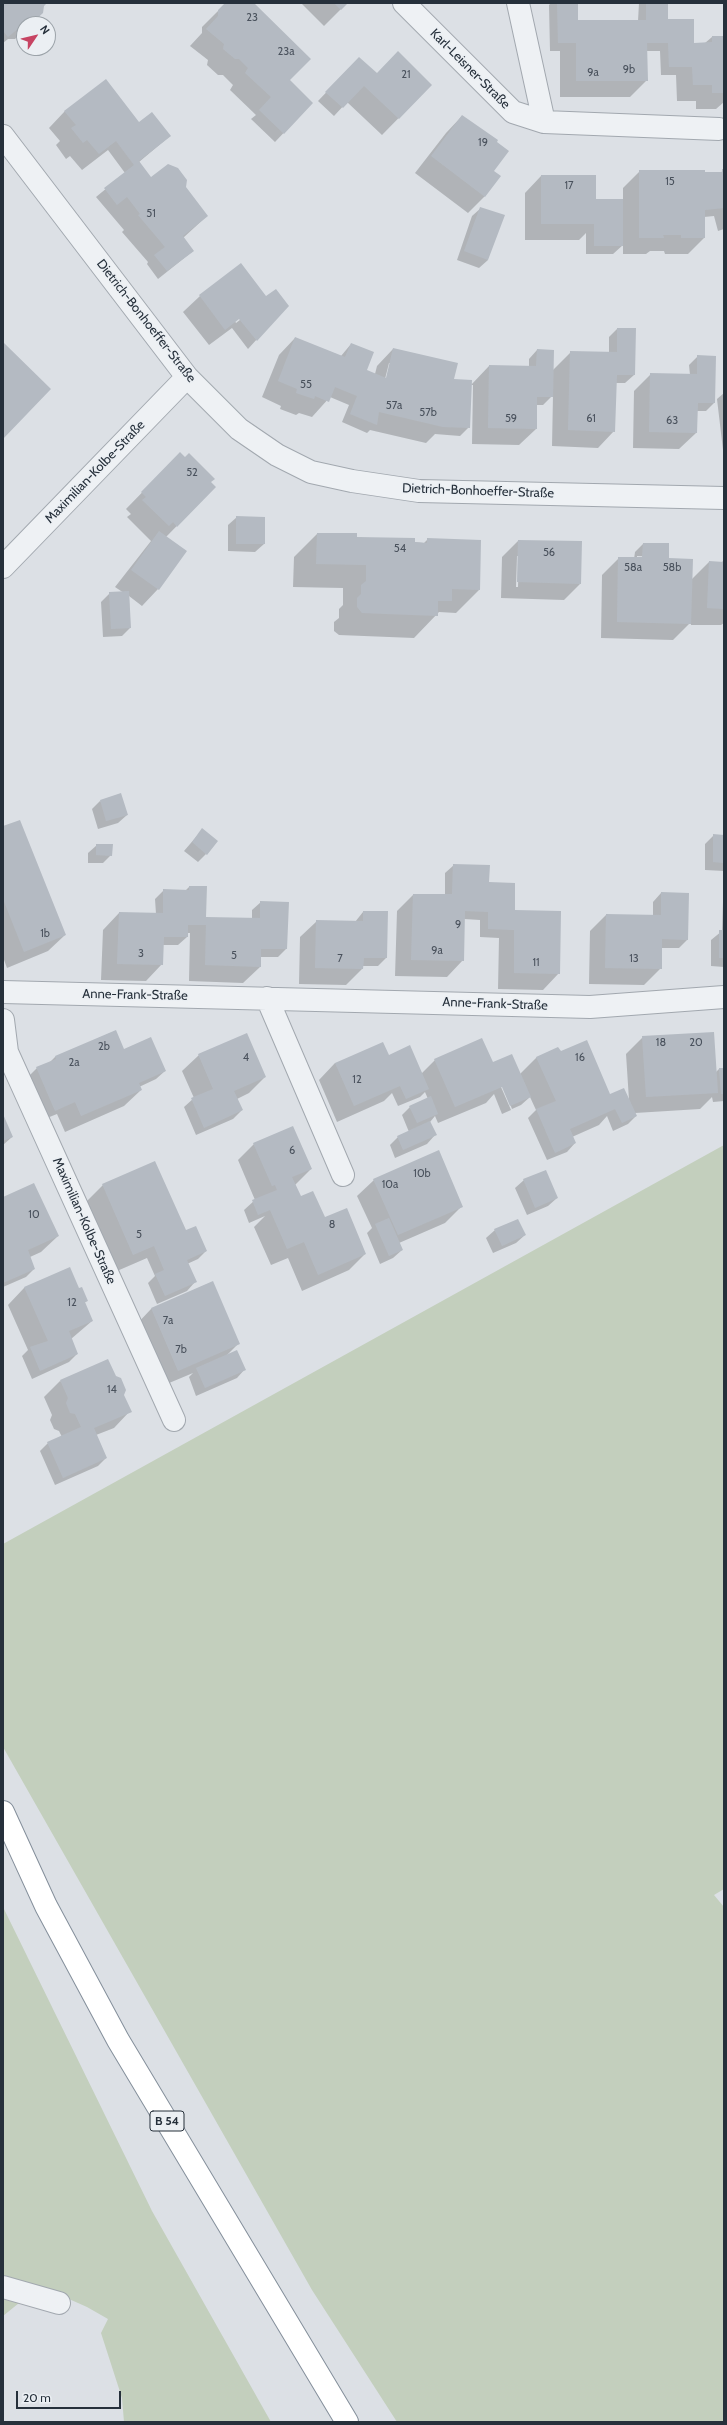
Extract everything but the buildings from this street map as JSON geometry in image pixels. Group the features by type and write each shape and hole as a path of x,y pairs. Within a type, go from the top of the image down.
{"highway":[{"name":"B 54","path":"3,1812 46,1906 118,2040 347,2422"}],"street":[{"name":"Karl-Leisner-Straße","path":"404,3 513,112 544,122 720,129"},
{"path":"518,3 544,122"},
{"name":"Dietrich-Bonhoeffer-Straße","path":"3,136 187,377 239,428 277,455 311,472 331,477 419,491 724,498"},
{"name":"Maximilian-Kolbe-Straße","path":"3,567 187,377"},
{"name":"Anne-Frank-Straße","path":"3,992 590,1007 724,997"},
{"path":"267,998 343,1175"},
{"name":"Maximilian-Kolbe-Straße","path":"3,1020 7,1052 174,1420"},
{"path":"3,2288 59,2303"}],"green space":[{"path":"724,1145 724,1889 714,1895 724,1907 724,2422 397,2422 312,2290 3,1747 3,1544"},
{"path":"3,1907 152,2211 271,2422 124,2422 122,2398 101,2333 108,2319 87,2307 42,2287 3,2277"},
{"path":"3,2294 24,2299 3,2316"}]}
